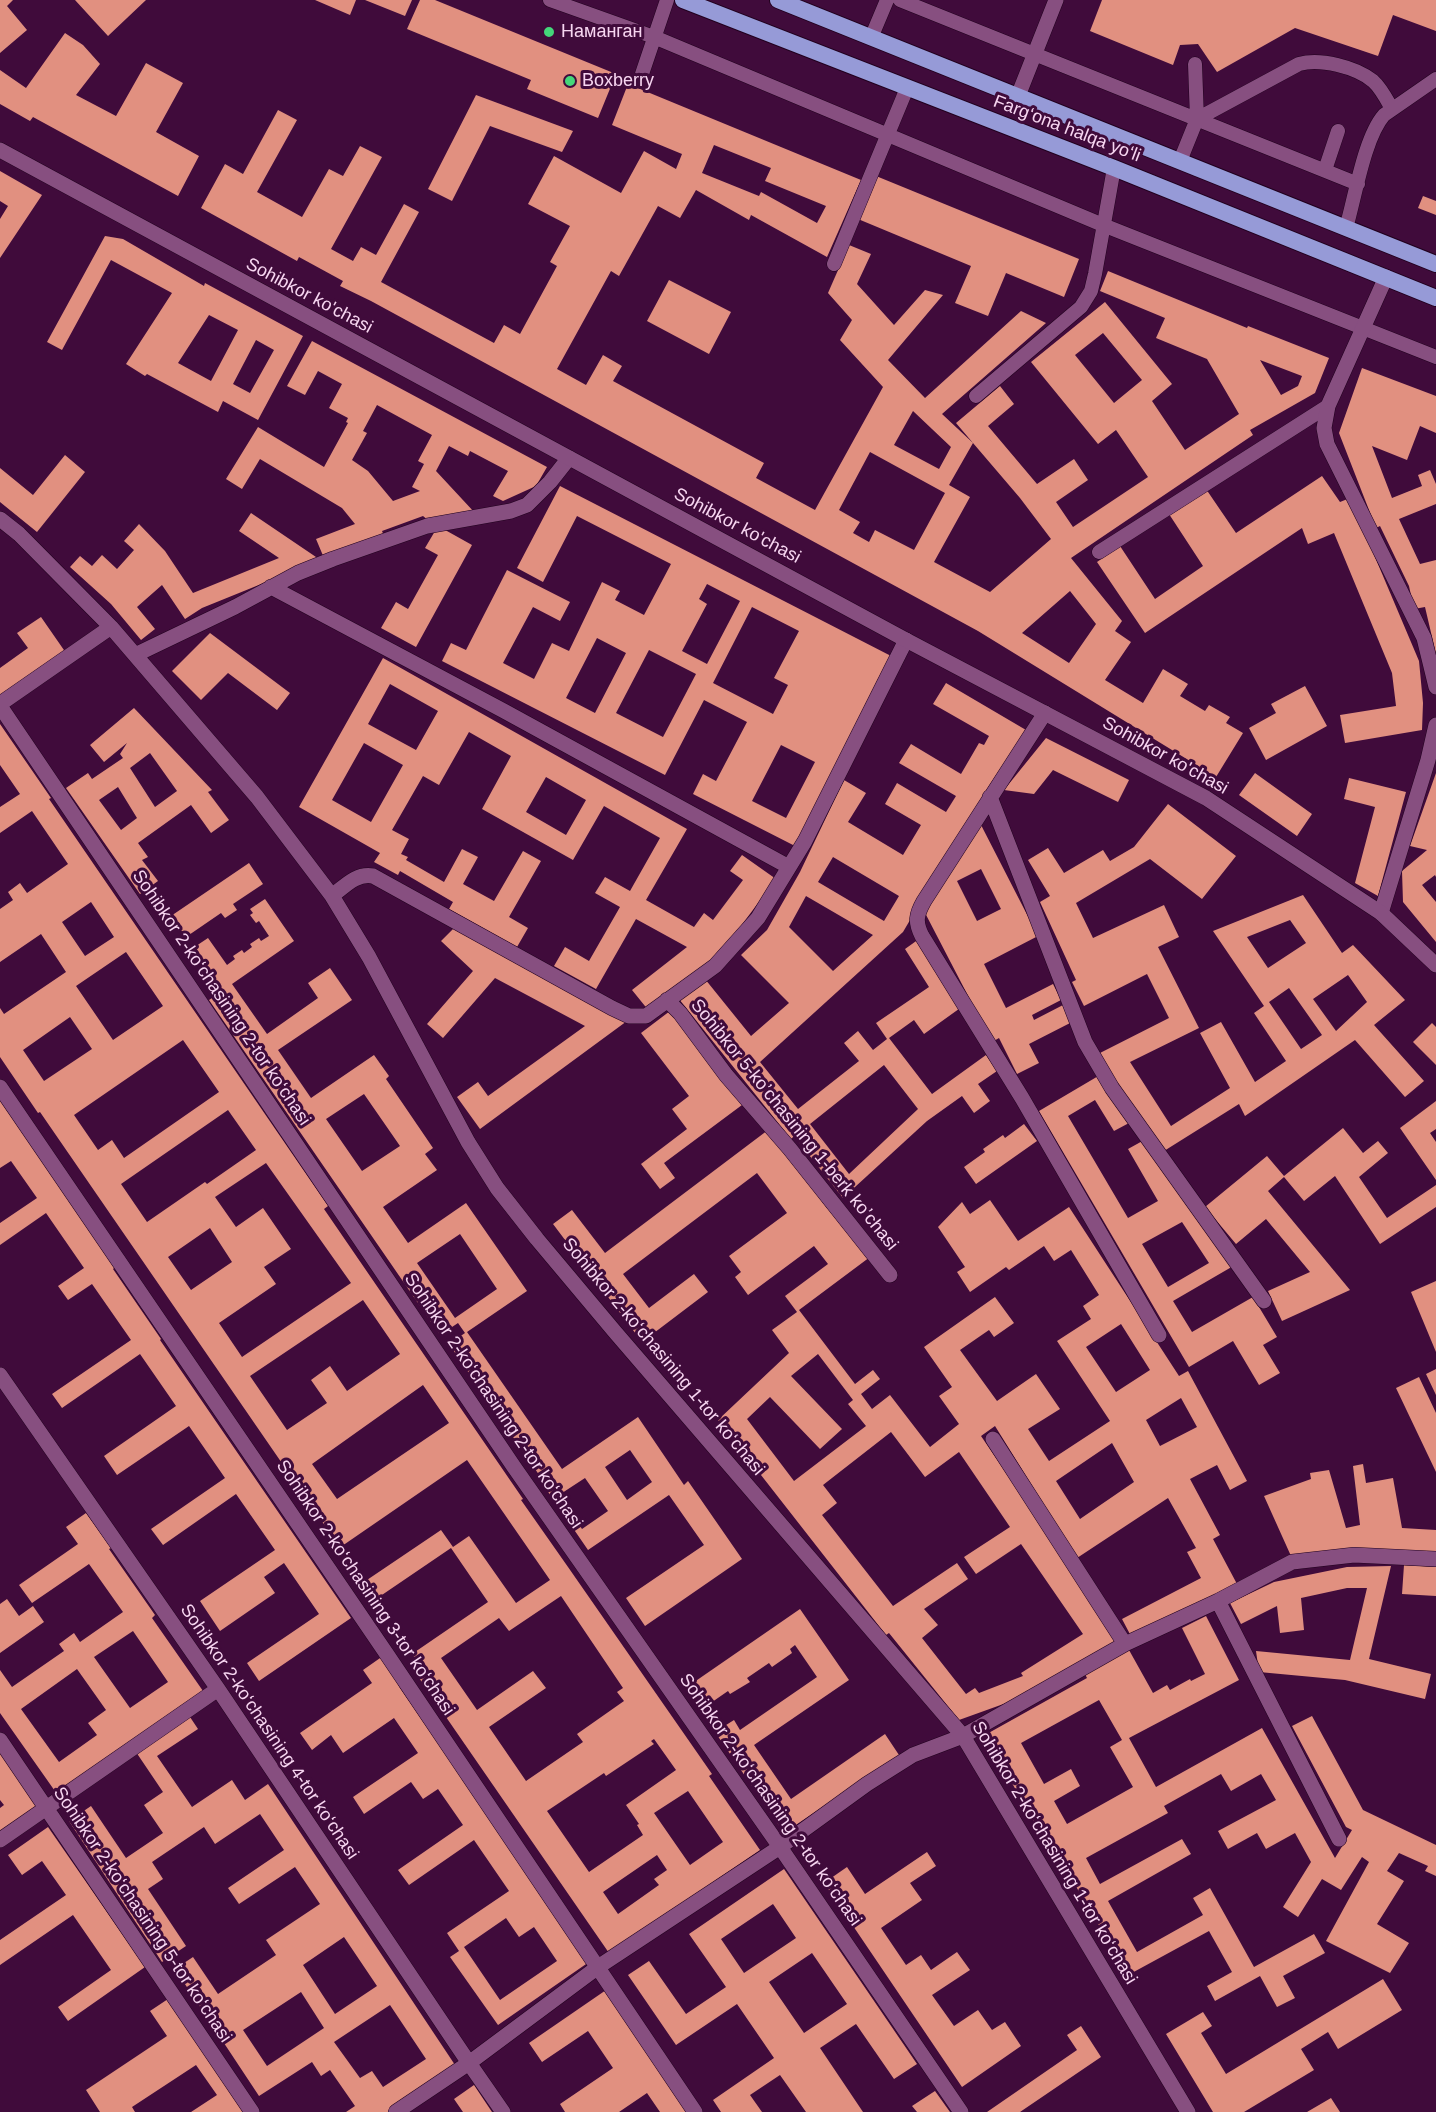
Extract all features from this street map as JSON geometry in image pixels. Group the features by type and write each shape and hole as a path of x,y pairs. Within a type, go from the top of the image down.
{"highway":[{"name":"Farg‘ona halqa yo‘li","path":"683,0 1114,168 1436,298"},
{"name":"Farg‘ona halqa yo‘li","path":"778,0 1436,264"}],"street":[{"path":"1018,96 1056,0"},
{"name":"Sohibkor ko'chasi","path":"0,150 906,640 1206,798 1381,913 1436,965"},
{"path":"1386,277 1328,406 1324,428 1327,444 1424,638 1436,687"},
{"path":"135,655 298,573 333,559 427,526 510,511 527,505 550,482 569,458"},
{"name":"Sohibkor 2-ko‘chasining 1-tor ko‘chasi","path":"0,519 19,534 111,627 251,789 332,896 369,957 468,1142 497,1188 615,1332 963,1736 1188,2112"},
{"path":"271,587 789,867"},
{"path":"0,705 111,627"},
{"path":"332,896 364,874 373,876 629,1016 646,1016 715,966 758,918 805,841 906,640"},
{"name":"Sohibkor 2-ko‘chasining 2-tor ko‘chasi","path":"0,705 507,1457 780,1847 961,2112"},
{"path":"1045,713 924,901 917,913 916,923 1022,1098 1159,1335"},
{"path":"1381,913 1428,760 1436,725"},
{"path":"990,797 1085,1042 1112,1088 1264,1301"},
{"name":"Sohibkor 5-koʼchasining 1-berk koʼchasi","path":"667,1000 680,1013 726,1075 790,1149 890,1275"},
{"name":"Sohibkor 2-ko‘chasining 3-tor ko‘chasi","path":"0,1087 386,1653 695,2112"},
{"name":"Sohibkor 2-ko‘chasining 4-tor ko‘chasi","path":"0,1375 218,1689 504,2112"},
{"path":"993,1439 1125,1644"},
{"path":"396,2112 469,2063 598,1967 780,1847 867,1784 913,1755 963,1736 1125,1644 1218,1601 1292,1562 1354,1555 1436,1559"},
{"path":"1218,1601 1339,1839"},
{"path":"0,1840 218,1689"},
{"name":"Sohibkor 2-ko‘chasining 5-tor ko‘chasi","path":"0,1740 252,2112"}],"lane":[{"path":"550,0 654,37 1102,225 1436,357"},
{"path":"642,74 667,0"},
{"path":"872,38 887,0"},
{"path":"900,0 1358,184"},
{"path":"1197,119 1308,61 1322,61 1362,74 1380,89 1392,109"},
{"path":"1180,161 1197,119 1195,64"},
{"path":"1346,228 1377,122 1436,79"},
{"path":"834,264 907,88"},
{"path":"1325,170 1338,131"},
{"path":"976,396 1081,307 1091,291 1114,168"},
{"path":"1099,552 1328,406"}],"building":[{"path":"0,0 13,0 7,6 27,30 0,53"},
{"path":"75,0 146,0 108,36"},
{"path":"315,0 356,0 350,15"},
{"path":"365,0 412,0 405,16"},
{"path":"420,0 435,0 616,74 598,118 527,89 531,80 407,29"},
{"path":"1102,0 1436,0 1436,31 1393,15 1378,56 1295,28 1217,72 1198,44 1180,45 1173,65 1090,31"},
{"path":"65,33 83,45 100,64 76,95 116,116 146,63 183,83 156,132 199,156 178,196 33,117 30,121 0,104 0,70 26,88"},
{"path":"628,84 861,180 827,257 751,215 749,220 696,190 680,218 658,206 619,276 611,271 557,369 586,385 603,355 622,366 613,381 764,463 756,478 815,510 883,387 840,340 852,320 828,293 849,245 871,254 857,284 894,325 925,290 943,295 888,360 925,398 1021,311 1046,323 942,414 973,443 956,423 1000,386 1014,404 988,426 1037,484 1074,459 1088,480 1056,502 1073,527 1148,477 1116,430 1098,444 1031,362 1105,302 1172,384 1152,401 1185,450 1239,414 1207,359 1156,338 1165,318 1100,291 1108,271 1247,328 1248,326 1329,358 1315,393 1250,430 1253,435 1071,558 1122,621 1115,631 1131,642 1105,680 1143,703 1163,669 1188,684 1180,696 1205,711 1209,705 1230,717 1226,723 1243,733 1216,777 978,631 340,286 343,281 299,257 297,261 201,208 225,164 243,174 278,110 297,120 257,192 302,217 329,169 343,176 360,146 382,157 331,249 353,261 361,247 376,255 404,204 419,212 381,282 494,343 504,325 520,334 557,266 550,262 570,226 528,204 554,156 621,193 644,151 676,169 682,154 612,125","holes":["714,145 771,168 765,181 826,206 817,223 761,192 759,196 702,173","1103,333 1142,380 1114,403 1075,355","1260,360 1302,376 1298,386 1281,395","913,411 951,447 939,469 894,445","973,443 1051,539 990,592 934,562 970,497 949,485","870,452 945,493 914,550 875,530 869,542 853,533 860,522 839,510","1070,591 1096,624 1069,663 1022,633"]},
{"path":"476,95 573,131 562,152 490,126 452,201 428,189"},
{"path":"0,171 42,195 0,258 0,219 8,206 0,201"},
{"path":"876,176 1079,259 1064,297 1006,273 988,316 955,303 971,266 858,219"},
{"path":"1423,196 1436,201 1436,215 1418,208"},
{"path":"105,236 123,239 204,286 205,283 303,336 258,420 223,401 218,412 147,374 145,376 126,364 172,293 111,260 62,350 47,342","holes":["209,315 238,330 211,381 178,363","256,340 274,350 250,393 233,384"]},
{"path":"669,280 731,312 709,354 647,321"},
{"path":"312,341 547,467 536,486 503,501 493,496 508,471 470,451 468,456 449,446 436,471 475,513 429,521 423,516 382,531 384,536 324,558 316,539 355,524 342,508 260,459 242,489 226,479 258,427 324,467 348,423 346,422 348,418 329,408 342,384 318,371 305,395 287,386","holes":["377,405 432,435 418,461 424,464 412,487 420,491 393,501 368,471 352,460 367,433 363,431"]},
{"path":"1362,368 1436,396 1436,433 1420,426 1407,460 1372,446 1392,498 1422,486 1418,475 1430,470 1436,484 1436,504 1399,519 1420,564 1436,560 1436,654 1425,607 1414,609 1409,586 1380,526 1376,528 1339,433"},
{"path":"65,455 85,472 37,532 0,502 0,468 33,495"},
{"path":"1322,476 1340,502 1350,498 1419,661 1423,703 1422,730 1345,743 1340,715 1396,706 1392,673 1334,533 1308,544 1302,528 1145,633 1097,562 1120,546 1155,599 1203,566 1169,514 1206,489 1236,533"},
{"path":"560,486 893,657 795,846 693,794 703,774 716,781 747,722 704,700 665,775 442,661 451,643 466,650 507,570 570,602 560,621 533,607 503,663 534,679 552,643 569,651 602,582 620,591 615,600 644,615 671,564 577,516 543,582 517,568","holes":["707,584 740,601 707,664 682,651 707,604 699,599","752,607 799,631 774,678 788,685 773,714 713,683","597,638 626,653 595,713 566,698","649,650 696,674 663,737 616,713","781,745 815,762 786,818 752,801"]},
{"path":"251,513 316,557 318,561 202,608 185,619 162,585 137,607 155,629 141,640 111,604 70,567 80,556 92,566 102,555 117,569 134,550 124,541 139,524 165,551 193,593 279,558 239,531"},
{"path":"438,526 472,545 416,647 381,628 396,602 408,609 438,555 425,548"},
{"path":"41,617 66,653 0,698 0,668 28,648 17,633"},
{"path":"210,633 290,693 277,710 228,673 201,700 172,671"},
{"path":"383,658 687,829 646,900 694,927 704,913 713,920 743,880 730,871 742,855 776,879 717,958 649,1011 632,990 687,947 636,919 596,989 554,966 565,947 589,961 620,907 595,893 605,877 630,891 660,838 604,806 573,860 482,809 511,756 469,732 439,785 423,776 392,830 409,839 401,854 408,857 406,860 444,882 462,849 478,857 463,884 494,901 523,851 541,861 509,917 528,928 517,947 449,909 453,902 400,871 398,875 374,862 380,853 299,807","holes":["390,684 438,711 416,750 368,724","364,743 403,765 371,822 332,800","546,777 586,800 566,835 526,812"]},
{"path":"946,683 1026,730 987,789 903,932 760,1062 798,1109 859,1061 844,1043 858,1031 873,1050 887,1039 876,1023 929,987 905,949 919,939 963,1006 924,1034 914,1020 889,1038 932,1094 986,1055 997,1071 978,1084 990,1101 974,1113 962,1096 927,1121 843,1198 794,1136 791,1139 679,999 705,979 751,1036 789,1003 741,955 767,930 800,872 844,780 866,793 848,822 903,855 921,825 885,804 897,783 946,812 956,796 899,763 911,744 961,774 979,743 984,745 989,736 933,704","holes":["833,857 899,896 884,921 818,882","806,896 873,935 833,971 789,927","884,1065 918,1109 849,1174 810,1124"]},
{"path":"1305,686 1327,726 1266,760 1249,728 1276,713 1271,704"},
{"path":"134,708 212,790 208,792 229,820 211,833 191,805 138,843 148,857 142,860 158,881 140,894 66,788 88,773 92,779 123,758 120,754 127,743 104,762 90,745","holes":["150,753 177,791 155,807 130,768","118,787 137,818 121,830 99,800"]},
{"path":"0,724 328,1206 324,1209 523,1499 521,1500 712,1774 709,1776 760,1850 609,1953 417,1675 423,1670 412,1654 488,1602 451,1548 376,1599 364,1582 441,1530 453,1547 469,1536 516,1603 550,1580 467,1460 342,1546 330,1529 328,1530 0,1057 0,1008 4,1014 66,972 41,934 0,962 0,909 13,900 8,892 20,883 27,893 68,864 32,811 0,833 0,807 20,794 0,765","holes":["91,902 114,937 85,956 62,922","126,952 163,1006 113,1040 76,986","70,1017 92,1049 44,1081 23,1050","183,1040 219,1092 124,1158 112,1140 98,1150 74,1115","228,1110 256,1150 207,1184 205,1182 147,1222 121,1184","266,1163 351,1283 242,1357 219,1323 276,1284 264,1267 291,1249 263,1208 236,1227 215,1197","210,1228 232,1262 191,1290 168,1257","363,1300 400,1354 347,1391 330,1366 311,1380 327,1403 287,1430 250,1376","423,1385 449,1423 337,1499 312,1464","561,1596 623,1688 617,1692 624,1701 577,1734 583,1742 526,1781 489,1727 546,1688 533,1671 477,1710 441,1658 499,1618 509,1631","654,1739 676,1770 626,1805 639,1824 637,1825 643,1835 589,1872 547,1811 604,1773 606,1776 654,1744 651,1741","688,1791 723,1842 690,1865 654,1813","657,1855 667,1870 654,1879 659,1885 618,1914 603,1892"]},
{"path":"1046,738 1129,780 1118,802 1053,770 1034,794 1004,790"},
{"path":"1255,773 1312,814 1297,836 1239,795"},
{"path":"1436,773 1436,877 1435,875 1422,885 1436,902 1436,942 1403,902 1402,871 1427,850 1410,846"},
{"path":"1349,778 1406,792 1378,896 1355,883 1375,807 1344,799"},
{"path":"1168,804 1236,856 1202,899 1150,859 1076,903 1093,938 1164,905 1179,937 1158,947 1199,1028 1130,1062 1171,1126 1230,1088 1200,1033 1221,1022 1255,1082 1286,1061 1254,1013 1264,1006 1213,931 1303,895 1342,953 1353,945 1405,1000 1374,1025 1424,1081 1405,1097 1355,1040 1245,1116 1239,1104 1164,1151 1098,1054 1169,1018 1147,974 1084,1006 1072,982 1076,980 1040,902 1050,896 1028,860 1048,848 1064,873 1103,850 1110,861 1134,847","holes":["1290,920 1306,943 1268,968 1247,937","1348,975 1367,1002 1336,1031 1313,999","1289,988 1322,1035 1301,1049 1269,1002"]},
{"path":"980,823 1038,936 984,964 1006,1008 1053,984 1061,1000 1032,1015 1034,1020 1065,1004 1074,1021 1029,1044 1039,1063 1017,1074 999,1038 992,1042 923,909","holes":["981,869 1001,909 977,921 957,881"]},
{"path":"249,863 263,884 233,904 237,910 225,918 221,913 186,937 171,916"},
{"path":"265,899 294,941 232,984 267,1034 318,998 308,983 330,968 352,1000 278,1050 311,1098 374,1055 389,1076 386,1079 433,1148 425,1154 437,1170 383,1207 408,1243 466,1203 527,1291 467,1332 562,1469 638,1417 684,1485 688,1481 742,1559 645,1626 626,1598 704,1545 669,1495 588,1550 449,1344 465,1333 458,1323 440,1335 209,1000 223,991 193,948 208,938 227,965 235,959 233,956 242,950 244,953 252,947 250,944 259,938 261,941 269,936 259,921 256,923 250,915 253,913 250,909","holes":["364,1094 400,1146 362,1171 326,1119","460,1234 497,1289 455,1318 417,1263","630,1450 652,1482 627,1500 605,1467","585,1478 608,1511 582,1529 559,1495"]},
{"path":"455,927 627,1021 480,1129 457,1097 478,1082 488,1096 585,1026 495,978 443,1038 427,1024 473,971 441,941"},
{"path":"670,1011 742,1105 664,1163 675,1178 660,1189 641,1164 687,1129 672,1109 689,1096 641,1033"},
{"path":"1432,1023 1436,1027 1436,1065 1413,1042"},
{"path":"1100,1075 1129,1123 1114,1131 1095,1100 1068,1116 1128,1218 1158,1201 1128,1149 1146,1139 1235,1265 1173,1301 1192,1332 1253,1297 1277,1337 1263,1345 1280,1373 1259,1385 1233,1341 1189,1367 1039,1111","holes":["1182,1222 1209,1263 1168,1287 1142,1244"]},
{"path":"0,1099 115,1267 113,1269 160,1340 351,1618 259,1681 247,1663 319,1614 284,1563 264,1577 275,1593 220,1631 200,1601 275,1550 236,1494 163,1545 151,1529 225,1478 189,1426 117,1475 104,1456 176,1406 140,1354 62,1408 52,1394 131,1340 92,1284 68,1300 58,1286 84,1268 46,1213 0,1245 0,1223 37,1198 11,1161 0,1168"},
{"path":"1436,1101 1436,1129 1430,1133 1436,1142 1436,1180 1400,1128"},
{"path":"1024,1124 1037,1141 976,1184 964,1167 985,1152 983,1149 1003,1135 1005,1138"},
{"path":"1343,1128 1363,1153 1378,1141 1388,1153 1359,1177 1387,1218 1436,1185 1436,1207 1380,1244 1335,1176 1304,1201 1284,1177 1268,1191 1350,1290 1282,1321 1268,1291 1310,1272 1266,1219 1236,1244 1205,1207 1267,1156 1284,1176"},
{"path":"768,1130 827,1208 831,1205 870,1257 799,1310 855,1384 873,1370 880,1379 861,1394 872,1409 890,1395 930,1447 959,1424 939,1396 952,1387 924,1347 995,1297 1014,1323 994,1337 989,1330 960,1350 997,1401 1036,1374 1060,1409 1028,1429 1049,1461 1110,1421 1057,1341 1091,1319 1083,1306 1099,1295 1071,1250 1054,1261 1044,1246 1009,1270 1006,1267 970,1292 957,1272 965,1267 938,1227 962,1202 970,1214 990,1200 1018,1241 1069,1207 1179,1376 1188,1371 1247,1481 1230,1490 1217,1465 1190,1479 1220,1535 1213,1539 1237,1584 1132,1638 1122,1619 1201,1578 1187,1552 1196,1548 1168,1498 1077,1558 995,1426 981,1436 1119,1639 1034,1693 959,1720 889,1633 886,1635 718,1420 789,1353 772,1330 797,1312 785,1296 828,1264 814,1246 748,1295 735,1277 741,1272 729,1256 787,1213 757,1173 623,1274 649,1308 694,1274 708,1292 642,1342 553,1224 572,1210 605,1253","holes":["1121,1324 1150,1370 1116,1392 1086,1347","818,1354 853,1400 848,1404 866,1426 794,1481 747,1419 770,1397 820,1449 842,1429 791,1376","1181,1398 1197,1427 1160,1446 1146,1420","891,1432 925,1477 959,1452 1010,1527 964,1557 976,1574 1021,1544 1083,1634 1021,1673 1023,1676 979,1693 975,1688 966,1694 922,1638 938,1625 924,1609 968,1579 957,1563 893,1606 822,1515 837,1503 823,1485","1112,1443 1134,1482 1080,1519 1056,1481"]},
{"path":"1436,1281 1436,1352 1411,1292"},
{"path":"1436,1369 1436,1395 1426,1374"},
{"path":"1419,1377 1436,1413 1436,1472 1396,1388"},
{"path":"1363,1464 1366,1483 1393,1478 1402,1528 1436,1530 1436,1553 1291,1556 1264,1496 1311,1479 1310,1473 1329,1470 1346,1528 1360,1525 1353,1466"},
{"path":"86,1513 155,1615 152,1618 203,1691 57,1794 0,1713 0,1670 12,1687 64,1651 59,1644 74,1633 80,1642 123,1612 89,1564 32,1603 19,1585 78,1544 66,1527","holes":["133,1631 168,1682 130,1708 94,1657","77,1669 106,1710 88,1723 97,1735 59,1762 21,1709"]},
{"path":"1404,1565 1436,1567 1436,1596 1402,1594"},
{"path":"1391,1566 1369,1659 1431,1674 1425,1699 1345,1680 1259,1672 1256,1651 1350,1660 1367,1588 1347,1588 1301,1598 1304,1630 1280,1633 1277,1606 1241,1624 1230,1603 1274,1582 1347,1567"},
{"path":"7,1599 19,1616 33,1606 44,1622 0,1653 0,1604"},
{"path":"800,1609 849,1680 754,1745 791,1799 885,1734 899,1755 784,1833 715,1732 734,1720 740,1730 817,1677 795,1645 790,1649 792,1653 772,1667 769,1663 747,1678 750,1682 730,1694 728,1691 702,1709 687,1687"},
{"path":"1206,1616 1239,1680 1129,1738 1156,1787 1262,1728 1335,1858 1352,1830 1346,1827 1292,1726 1312,1716 1363,1810 1436,1845 1436,1876 1425,1871 1428,1866 1399,1853 1387,1871 1404,1881 1377,1924 1409,1943 1390,1973 1326,1941 1369,1862 1362,1857 1341,1890 1322,1879 1298,1917 1283,1907 1311,1862 1295,1833 1266,1849 1257,1833 1228,1849 1218,1831 1276,1800 1261,1774 1231,1791 1221,1774 1164,1806 1168,1813 1086,1858 1100,1884 1182,1839 1191,1854 1108,1901 1137,1952 1203,1915 1193,1898 1210,1888 1254,1967 1314,1934 1325,1953 1283,1976 1295,1998 1277,2007 1260,1976 1215,2001 1207,1986 1232,1972 1209,1931 1130,1974 1057,1853 1053,1856 985,1735 1087,1678 1085,1674 1129,1650 1153,1693 1167,1685 1170,1690 1205,1674 1182,1628","holes":["1099,1700 1122,1740 1110,1747 1133,1787 1067,1824 1054,1801 1080,1786 1071,1769 1044,1784 1021,1743"]},
{"path":"383,1656 400,1688 589,1962 498,2025 450,1957 459,1951 447,1933 509,1891 474,1840 409,1885 398,1870 463,1825 438,1789 423,1799 411,1782 364,1814 353,1797 418,1753 394,1718 343,1753 331,1735 312,1750 300,1733 372,1683 363,1670","holes":["506,1918 519,1937 534,1927 557,1961 500,2000 464,1947"]},
{"path":"190,1717 198,1729 157,1756 192,1807 232,1780 245,1800 268,1784 457,2068 391,2112 346,2112 355,2106 330,2070 321,2076 312,2062 259,2096 175,1969 193,1957 218,1994 276,1955 266,1940 320,1904 295,1867 239,1904 228,1888 284,1850 260,1814 215,1844 204,1827 152,1862 163,1879 148,1889 186,1946 162,1962 69,1821 91,1806 126,1858 163,1833 144,1805 163,1792 136,1752","holes":["344,1937 377,1986 335,2014 303,1965","301,1992 324,2028 267,2066 243,2030","390,2005 426,2059 383,2087 372,2071 360,2078 334,2042"]},
{"path":"0,1752 40,1807 0,1836 0,1808 4,1805 0,1800"},
{"path":"48,1827 145,1967 68,2021 58,2007 111,1970 73,1915 0,1965 0,1940 66,1895 42,1861 22,1875 8,1855"},
{"path":"927,1852 936,1866 910,1883 922,1900 881,1928 906,1965 921,1955 931,1970 957,1952 970,1970 932,1995 954,2026 978,2010 992,2030 1005,2022 1021,2046 962,2087 824,1883 847,1867 865,1894"},
{"path":"784,1869 917,2064 894,2079 856,2024 820,2048 863,2112 806,2112 780,2075 750,2095 762,2112 721,2112 713,2100 774,2058 737,2004 676,2045 628,1975 649,1961 686,2014 726,1987 689,1934","holes":["773,1904 796,1938 744,1973 721,1939","812,1953 847,2004 804,2033 769,1982"]},
{"path":"1383,1979 1402,2010 1338,2049 1328,2032 1301,2049 1314,2070 1244,2112 1213,2112 1166,2034 1203,2012 1212,2026 1201,2033 1226,2074"},
{"path":"609,1988 689,2112 660,2112 647,2093 619,2112 565,2112 560,2104 613,2068 588,2031 542,2062 529,2043"},
{"path":"168,1999 243,2112 191,2112 217,2095 196,2065 132,2107 135,2112 100,2112 86,2090 167,2036 150,2011"},
{"path":"1081,2026 1101,2057 1020,2112 987,2112 1077,2050 1067,2035"},
{"path":"474,2085 492,2112 463,2112 454,2099"},
{"path":"935,2091 950,2112 917,2112 912,2106"},
{"path":"1331,2098 1340,2112 1307,2112"}],"place":[{"name":"Наманган","path":"549,32"},
{"name":"Boxberry","path":"570,81"}]}
